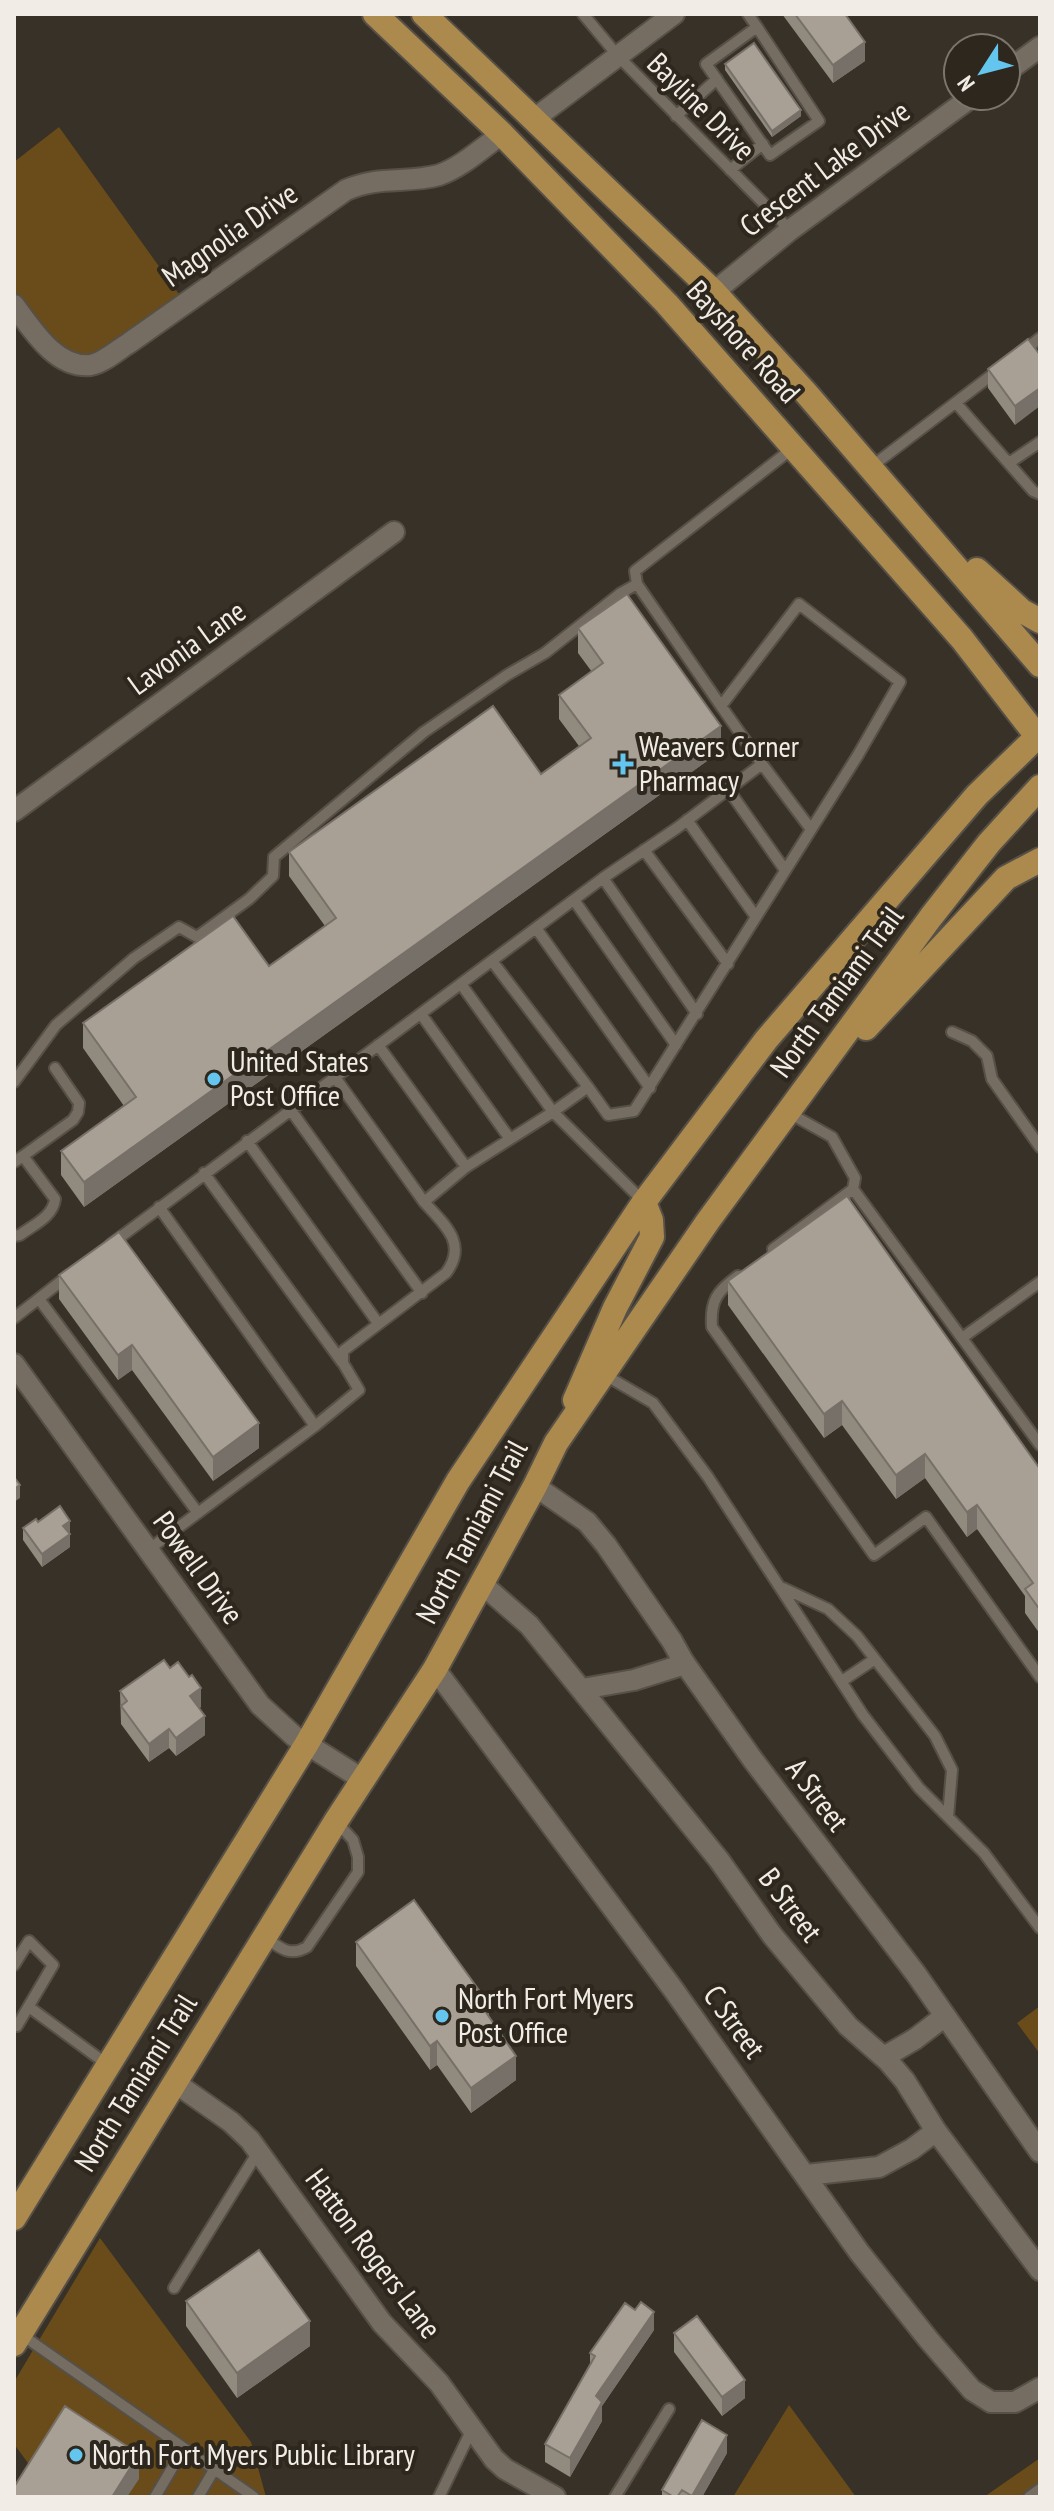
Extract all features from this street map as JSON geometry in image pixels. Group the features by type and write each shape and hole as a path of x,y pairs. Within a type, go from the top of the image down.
{"main road":[{"name":"Bayshore Road","path":"375,14 502,134 667,304 962,639 1039,737"},
{"name":"Bayshore Road","path":"424,14 714,292 871,467 1040,665"},
{"path":"905,506 1022,611 1040,621"},
{"name":"North Tamiami Trail","path":"14,2218 306,1745 458,1481 644,1202 766,1040 977,795 1039,737"},
{"name":"North Tamiami Trail","path":"17,2339 362,1779 435,1669 556,1443 708,1221 931,917 989,843 1040,787"},
{"path":"788,1112 1006,878 1040,860"},
{"path":"556,1443 615,1308 652,1237 651,1220 644,1202"}],"street":[{"path":"534,119 674,14"},
{"path":"1022,60 1040,47"},
{"name":"Crescent Lake Drive","path":"714,292 790,230 951,112"},
{"name":"Magnolia Drive","path":"14,305 50,349 69,363 93,365 346,190 366,181 437,175 456,167 502,134"},
{"name":"Lavonia Lane","path":"14,811 394,532"},
{"name":"Powell Drive","path":"14,1365 260,1705 306,1745 362,1779"},
{"name":"A Street","path":"535,1486 587,1522 753,1760 916,1974 1040,2152"},
{"name":"B Street","path":"482,1584 529,1625 719,1860 772,1935 848,2026 884,2057 905,2081 936,2131 1040,2270"},
{"path":"582,1689 634,1680 685,1664"},
{"name":"C Street","path":"435,1669 673,1989 859,2252 928,2339 972,2390 991,2402 1015,2402 1040,2388"},
{"path":"884,2057 945,2016"},
{"name":"Hatton Rogers Lane","path":"174,2082 231,2122 258,2152 382,2323 439,2383 486,2449 505,2469 555,2497"},
{"path":"806,2175 879,2167 912,2149 936,2131"}],"lane":[{"name":"Bayline Drive","path":"583,14 618,56 790,230"},
{"path":"748,14 757,27 819,121 770,155 706,64 757,27"},
{"path":"676,116 717,79"},
{"path":"730,170 763,144"},
{"path":"1015,357 1040,338"},
{"path":"871,467 1003,366"},
{"path":"956,403 1033,491 1040,494"},
{"path":"1009,463 1040,442"},
{"path":"794,447 635,571 637,584 810,828"},
{"path":"14,1082 56,1025 134,958 179,927 197,937 249,899 273,876 274,857 424,732 545,653 621,593 637,584"},
{"path":"492,961 608,1115 634,1111 858,755 900,682 799,604 721,706"},
{"path":"101,1251 334,1076 762,764"},
{"path":"728,789 785,870"},
{"path":"687,820 756,917"},
{"path":"644,850 728,964"},
{"path":"603,878 697,1014"},
{"path":"574,900 676,1045"},
{"path":"536,928 650,1088"},
{"path":"461,984 553,1112 644,1202"},
{"path":"421,1014 510,1139"},
{"path":"952,1032 972,1041 987,1056 992,1079 1040,1147"},
{"path":"378,1045 466,1167"},
{"path":"14,1236 49,1214 54,1208 55,1199 18,1159 73,1120 78,1112 79,1103 55,1068"},
{"path":"334,1076 456,1245 456,1260 446,1273 343,1351 343,1363"},
{"path":"424,1202 466,1167 588,1087"},
{"path":"290,1109 422,1293"},
{"path":"768,1253 853,1189 855,1178 832,1137 788,1112"},
{"path":"247,1141 378,1323"},
{"path":"148,1550 359,1390 343,1363 204,1173"},
{"path":"853,1189 1040,1445"},
{"path":"159,1207 315,1426"},
{"path":"14,1318 79,1268"},
{"path":"744,1271 720,1289 711,1312 712,1327 874,1555 926,1517 1040,1677"},
{"path":"962,1338 1040,1282"},
{"path":"39,1299 198,1513"},
{"path":"605,1375 653,1403 708,1477 863,1715 919,1788 984,1853 1040,1928"},
{"path":"782,1588 828,1609 857,1636 935,1736 952,1770 948,1817"},
{"path":"842,1681 875,1659"},
{"path":"264,1937 284,1951 299,1952 307,1947 358,1872 353,1840 336,1821"},
{"path":"14,1965 29,1941 53,1965 17,2026 14,2023"},
{"path":"29,2007 108,2065"},
{"path":"174,2288 258,2152"},
{"path":"17,2339 252,2496"},
{"path":"615,2497 669,2409"},
{"path":"439,2497 472,2429"},
{"path":"155,2497 184,2448"},
{"path":"198,2497 214,2470"},
{"path":"1029,2497 1040,2489"}],"shaded area":[{"path":"59,127 181,297 95,355 70,354 43,333 14,293 14,162"},
{"path":"1040,2006 1040,2054 1017,2023"},
{"path":"100,2238 251,2442 266,2497 53,2497 14,2444 14,2382"},
{"path":"789,2405 856,2497 733,2497"},
{"path":"1040,2458 1040,2497 984,2497"}],"building":[{"path":"795,14 845,14 865,42 833,65"},
{"path":"754,43 801,110 772,131 725,64"},
{"path":"1028,339 1040,355 1040,388 1015,406 988,369"},
{"path":"627,594 721,726 84,1182 61,1151 136,1097 83,1023 233,916 269,966 336,918 289,852 493,706 541,774 591,738 559,695 603,663 578,628"},
{"path":"847,1196 1040,1469 1040,1610 1025,1589 1033,1583 977,1505 967,1512 925,1454 896,1475 842,1401 824,1414 728,1281"},
{"path":"119,1232 259,1423 213,1457 132,1345 118,1355 59,1275"},
{"path":"60,1506 70,1521 63,1526 70,1534 42,1554 23,1528 36,1519 38,1522"},
{"path":"164,1660 170,1668 178,1662 189,1677 192,1675 201,1688 190,1696 205,1716 176,1738 169,1729 149,1744 121,1706 127,1701 120,1691"},
{"path":"414,1900 489,2004 483,2008 516,2056 471,2088 437,2041 430,2046 356,1942"},
{"path":"259,2250 310,2321 237,2373 186,2301"},
{"path":"641,2302 654,2312 596,2396 602,2402 570,2458 545,2444 595,2356 590,2353 625,2303 635,2310"},
{"path":"697,2316 745,2380 722,2397 674,2333"},
{"path":"65,2406 139,2454 112,2497 14,2497 14,2487"},
{"path":"702,2420 727,2435 692,2496 682,2490 674,2497 662,2490"}],"place":[{"name":"Weavers Corner Pharmacy","path":"623,764"},
{"name":"United States Post Office","path":"214,1079"},
{"name":"North Fort Myers Post Office","path":"442,2016"},
{"name":"North Fort Myers Public Library","path":"76,2455"}]}
